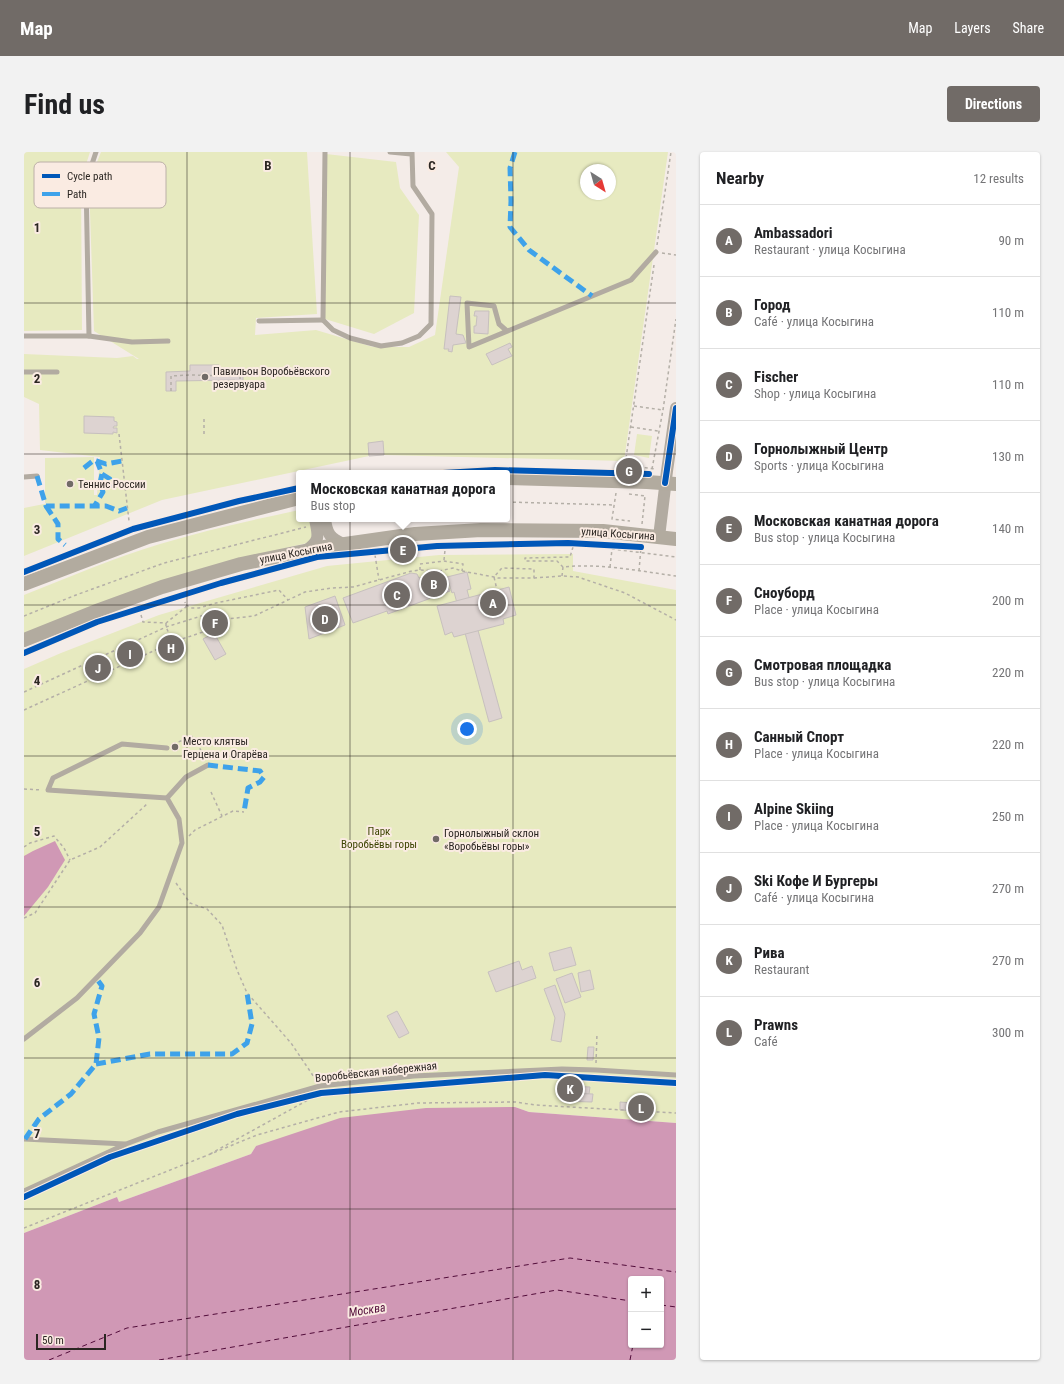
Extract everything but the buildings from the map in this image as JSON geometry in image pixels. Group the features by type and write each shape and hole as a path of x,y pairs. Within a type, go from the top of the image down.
{"main road":[{"path":"510,478 671,483"},
{"path":"24,584 148,537 296,499"},
{"name":"улица Косыгина","path":"24,640 98,610 162,587 241,564 343,544 415,534 481,530 603,531 676,539"}],"street":[{"path":"659,537 671,483 676,408"},
{"path":"307,550 316,543 320,522"},
{"path":"321,522 333,539 343,544"}],"lane":[{"path":"93,162 96,152"},
{"path":"325,152 323,320 333,330 350,338 381,346 402,343 419,336 431,324 432,214 413,186 412,153 390,152"},
{"path":"86,208 88,336"},
{"path":"508,331 499,324 494,306 467,304 469,347 508,331 631,280 656,252"},
{"path":"259,321 323,320"},
{"path":"24,336 88,336 132,342 168,341"},
{"path":"24,372 57,372"},
{"path":"24,477 37,476"},
{"path":"167,748 122,744 54,778 48,790 168,798"},
{"path":"168,798 186,777 208,765"},
{"path":"24,1039 77,998 140,933 159,907 182,843 179,819 168,798"},
{"name":"Воробьёвская набережная","path":"24,1191 126,1144 158,1132 320,1090 414,1076 562,1069 676,1075"},
{"path":"24,1139 126,1144"}],"path":[{"path":"652,470 625,465 671,152"},
{"path":"656,252 676,255"},
{"path":"652,470 663,410 676,319"},
{"path":"171,391 171,376 190,375 240,376 240,390"},
{"path":"634,406 663,410"},
{"path":"204,419 204,437"},
{"path":"630,427 658,431"},
{"path":"119,434 130,521"},
{"path":"635,473 652,470"},
{"path":"114,487 125,485"},
{"path":"642,526 646,490"},
{"path":"616,492 612,519 635,522"},
{"path":"623,493 645,496"},
{"path":"510,502 614,505"},
{"path":"24,616 76,594 164,563 316,522"},
{"path":"572,545 570,557 526,558 525,561 557,561 563,567 610,567 676,576"},
{"path":"605,545 641,548 676,557"},
{"path":"437,546 452,546"},
{"path":"610,567 612,549 641,548"},
{"path":"639,571 641,548"},
{"path":"444,550 444,561"},
{"path":"379,580 372,554 384,551"},
{"path":"420,570 420,564 444,561 462,564 462,571"},
{"path":"562,576 563,567"},
{"path":"24,692 166,627 214,612 227,619 254,616 305,592 353,587 412,570 439,571 453,568 494,577 578,577 625,593 676,620"},
{"path":"494,577 502,568 534,569 534,578"},
{"path":"439,571 440,576"},
{"path":"494,577 497,590"},
{"path":"141,616 143,622 166,622 186,607 186,603 192,608 199,608 216,602 279,590 288,600"},
{"path":"133,611 141,608"},
{"path":"24,710 172,642 224,625 227,619"},
{"path":"166,622 166,627 172,642"},
{"path":"105,673 106,655"},
{"path":"179,742 194,736 208,765"},
{"path":"24,789 48,790"},
{"path":"212,792 222,817"},
{"path":"24,918 35,914 70,860 100,848 154,797"},
{"path":"182,843 195,830 233,811 244,812"},
{"path":"24,847 30,843 54,836 64,848 70,860"},
{"path":"170,875 190,903 207,909 222,926 237,970 248,993 291,1043 320,1090"},
{"path":"596,1032 596,1070"},
{"path":"298,1099 320,1090"},
{"path":"203,1157 320,1090"},
{"path":"24,1228 257,1135 339,1112 418,1103 516,1102 535,1105 676,1114"}],"green space":[{"path":"24,152 90,152 87,162 34,162 34,208 81,208 82,330 24,331"},
{"path":"101,152 307,152 317,314 256,318 255,335 316,330 373,347 409,347 435,335 459,167 446,152 668,152 624,461 384,455 369,456 303,470 296,470 296,472 162,500 24,556 24,508 49,503 45,503 45,458 94,457 94,495 97,495 100,457 40,450 39,404 24,397 24,354 117,358 133,356 139,359 94,331 90,208 166,208 166,162 97,162"},
{"path":"326,154 396,162 400,188 419,215 414,313 374,334 325,319"},
{"path":"637,434 652,436 649,458 634,455"},
{"path":"296,511 296,522 313,522 316,541 246,557 24,634 24,595 143,549 247,521"},
{"name":"Парк Воробьёвы горы","path":"573,554 573,571 676,590 676,1123 529,1112 515,1107 256,1146 251,1154 119,1202 117,1197 24,1233 24,669 159,615 327,566 439,555"}],"water":[{"path":"55,841 65,860 48,887 24,916 24,856"},
{"name":"Москва","path":"515,1107 529,1112 676,1123 676,1360 24,1360 24,1233 117,1197 119,1202 251,1154 256,1146 340,1118 426,1108"}],"ferry route":[{"path":"49,1360 127,1328 570,1258 676,1272"},
{"path":"159,1360 557,1290 628,1301"},
{"path":"664,1305 676,1307"},
{"path":"630,1360 632,1348"}],"marked path":[{"path":"515,152 510,168 510,227 529,250 592,296"},
{"path":"84,468 94,460 97,461 102,474 100,483 103,492 95,505"},
{"path":"97,461 106,464 122,461"},
{"path":"102,474 110,479 114,487"},
{"path":"37,476 46,506 106,506 119,511 127,508"},
{"path":"46,506 58,524 58,539 65,545"},
{"path":"208,765 260,771 264,777 260,782 248,788 244,812"},
{"path":"25,1139 39,1119 71,1094 96,1064 99,1038 94,1014 102,986 96,978"},
{"path":"96,1064 150,1054 232,1054 247,1043 252,1024 247,993"}],"cycle path":[{"path":"665,483 676,408"},
{"path":"510,470 649,474"},
{"path":"24,572 133,529 239,501 296,489"},
{"path":"24,653 97,622 221,583 317,557 437,546 568,543 641,547"},
{"path":"24,1197 110,1157 237,1114 321,1093 545,1075 676,1083"}],"place":[{"name":"Павильон Воробьёвского резервуара","path":"205,377"},
{"name":"Смотровая площадка","path":"629,471"},
{"name":"Теннис России","path":"70,484"},
{"name":"Московская канатная дорога","path":"403,550"},
{"name":"Город","path":"434,584"},
{"name":"Fischer","path":"397,595"},
{"name":"Ambassadori","path":"493,603"},
{"name":"Горнолыжный Центр","path":"325,619"},
{"name":"Сноуборд","path":"215,623"},
{"name":"Санный Спорт","path":"171,648"},
{"name":"Alpine Skiing","path":"130,654"},
{"name":"Ski Кофе И Бургеры","path":"98,668"},
{"name":"Место клятвы Герцена и Огарёва","path":"175,747"},
{"name":"Горнолыжный склон «Воробьёвы горы»","path":"436,839"},
{"name":"Рива","path":"570,1089"},
{"name":"Prawns","path":"641,1108"}]}
